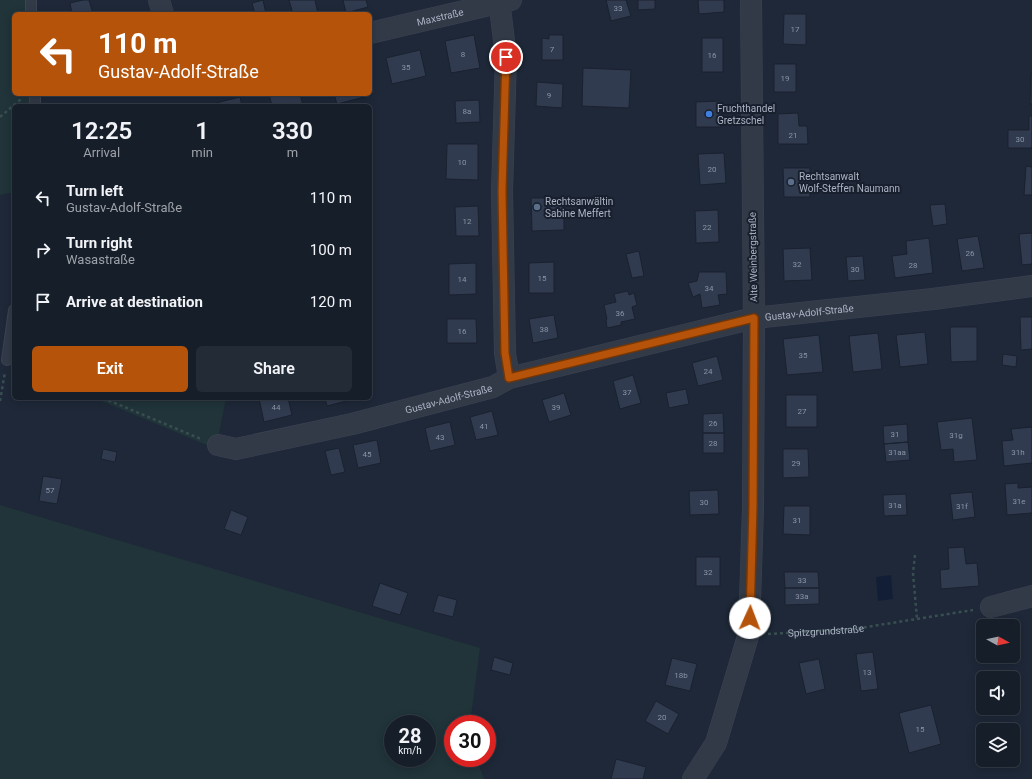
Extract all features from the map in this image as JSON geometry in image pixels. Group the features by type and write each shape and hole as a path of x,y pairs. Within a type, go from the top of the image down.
{"street":[{"path":"159,0 162,12"},
{"name":"Alte Weinbergstraße","path":"749,633 753,507 754,318 751,0"},
{"path":"503,1 506,57 502,191 505,353 509,378"},
{"name":"Maxstraße","path":"372,33 503,1"},
{"name":"Gustav-Adolf-Straße","path":"218,445 236,450 352,424 493,387 509,378 754,318 933,299 1032,286"},
{"path":"991,607 1032,596"},
{"path":"693,779 716,743 749,633"}],"lane":[{"path":"31,0 31,12"},
{"path":"7,360 12,324"}],"path":[{"path":"15,104 22,98"},
{"path":"0,117 12,107"},
{"path":"0,401 7,360"},
{"path":"108,400 218,445"},
{"path":"915,555 914,573 917,619"},
{"name":"Spitzgrundstraße","path":"749,633 772,634 854,629 991,607"}],"green space":[{"path":"0,0 31,0 31,12 12,12 12,96 31,96 31,104 12,104 12,192 0,195"},
{"path":"99,400 226,400 216,449"},
{"path":"0,505 480,648 471,715 444,715 444,767 479,767 484,779 0,779"}],"water":[{"path":"891,575 893,599 878,601 876,577"}],"building":[{"path":"89,0 92,12 72,12 70,3"},
{"path":"263,0 266,12 254,12 252,3"},
{"path":"289,0 315,0 318,12 292,12"},
{"path":"343,0 366,0 368,7 346,12"},
{"path":"606,0 626,0 631,16 611,21"},
{"path":"638,0 655,0 655,9 638,10"},
{"path":"698,0 724,0 724,12 699,14"},
{"path":"784,14 806,14 806,45 783,44"},
{"path":"474,35 480,68 451,73 445,41"},
{"path":"549,35 563,35 563,60 542,60 542,38 549,39"},
{"path":"702,38 723,38 723,72 702,72"},
{"path":"420,50 426,76 392,84 386,58"},
{"path":"774,64 796,64 796,92 774,92"},
{"path":"583,68 631,70 629,108 582,106"},
{"path":"1031,73 1032,104 1030,104"},
{"path":"537,82 563,84 562,108 536,106"},
{"path":"270,96 300,96 302,104 272,104"},
{"path":"335,96 368,96 337,104"},
{"path":"240,97 242,104 216,104"},
{"path":"479,100 480,122 456,123 455,101"},
{"name":"Fruchthandel Gretzschel","path":"721,101 721,127 696,127 696,102"},
{"path":"798,113 799,126 807,126 808,144 778,144 778,114"},
{"path":"1029,116 1032,116 1032,148 1008,148 1008,130 1029,130"},
{"path":"447,144 478,144 478,180 446,179"},
{"path":"724,153 726,183 700,185 698,154"},
{"path":"1026,166 1032,167 1032,195 1024,195"},
{"path":"783,168 810,168 810,197 784,197"},
{"path":"531,198 549,198 549,206 564,205 564,230 532,231"},
{"path":"945,204 947,224 933,226 930,205"},
{"path":"478,206 479,236 456,236 455,207"},
{"path":"718,210 719,242 696,243 695,211"},
{"path":"1032,233 1032,264 1022,265 1019,234"},
{"path":"978,236 984,268 962,271 957,239"},
{"path":"929,238 933,273 895,278 892,256 907,254 906,241"},
{"path":"810,248 812,280 784,281 783,249"},
{"path":"639,251 644,276 632,278 626,254"},
{"path":"863,256 865,280 848,281 846,257"},
{"path":"554,262 554,293 529,293 529,263"},
{"path":"476,263 476,294 449,295 449,264"},
{"path":"699,272 726,272 727,294 718,295 720,305 702,308 700,294 693,297 688,283 697,281"},
{"path":"628,291 629,295 634,293 637,305 632,307 635,319 621,322 621,325 607,328 604,305 616,302 614,294"},
{"path":"554,315 558,338 533,343 529,319"},
{"path":"1020,317 1032,317 1032,349 1021,350"},
{"path":"447,319 476,319 477,343 447,343"},
{"path":"950,327 977,327 977,361 951,362"},
{"path":"925,332 928,364 900,367 896,335"},
{"path":"878,333 882,369 853,372 849,336"},
{"path":"819,335 823,372 787,375 783,339"},
{"path":"1003,354 1017,356 1016,367 1002,365"},
{"path":"717,356 723,380 698,386 692,363"},
{"path":"633,375 641,403 620,409 613,381"},
{"path":"686,389 689,404 669,408 666,393"},
{"path":"564,393 571,415 549,422 542,400"},
{"path":"786,395 817,395 817,427 786,427"},
{"path":"259,400 288,400 292,415 264,422"},
{"path":"326,400 350,400 327,406"},
{"path":"492,411 498,435 476,440 470,417"},
{"path":"723,413 724,433 703,433 703,414"},
{"path":"972,418 977,460 954,462 953,449 941,450 937,422"},
{"path":"450,422 455,445 430,451 425,428"},
{"path":"907,424 908,442 884,444 883,426"},
{"path":"1032,427 1032,463 1004,466 1002,441 1013,440 1011,429"},
{"path":"703,433 724,433 724,453 703,453"},
{"path":"377,440 381,463 358,468 353,445"},
{"path":"908,442 910,460 886,462 884,444"},
{"path":"339,448 345,472 331,475 325,451"},
{"path":"103,449 117,452 115,462 101,459"},
{"path":"783,449 808,449 809,477 783,478"},
{"path":"43,476 62,479 57,504 39,501"},
{"path":"1018,483 1018,488 1032,487 1032,513 1007,515 1005,484"},
{"path":"718,490 719,514 690,515 689,491"},
{"path":"972,492 975,517 953,520 950,494"},
{"path":"906,494 907,515 884,516 883,495"},
{"path":"784,506 810,506 810,535 783,534"},
{"path":"231,510 248,517 241,535 224,529"},
{"path":"964,547 966,564 977,563 979,586 941,589 940,570 949,569 948,548"},
{"path":"696,557 720,557 720,586 696,586"},
{"path":"784,572 818,572 819,588 785,588"},
{"path":"380,583 408,593 400,615 372,606"},
{"path":"785,588 819,588 819,604 785,605"},
{"path":"438,595 457,600 453,617 433,612"},
{"path":"873,652 878,689 861,691 856,654"},
{"path":"494,657 513,663 510,675 491,670"},
{"path":"672,658 697,664 690,691 665,685"},
{"path":"819,659 825,689 806,694 799,663"},
{"path":"656,701 679,714 668,734 645,721"},
{"path":"931,705 941,744 909,753 899,713"},
{"path":"616,759 646,767 643,779 611,779"}],"place":[{"name":"Fruchthandel Gretzschel","path":"709,114"},
{"name":"Rechtsanwalt Wolf-Steffen Naumann","path":"791,182"},
{"name":"Rechtsanwältin Sabine Meffert","path":"537,207"}],"route":[{"path":"506,57 502,191 505,353 509,378 754,318 753,507 750,618"}]}
